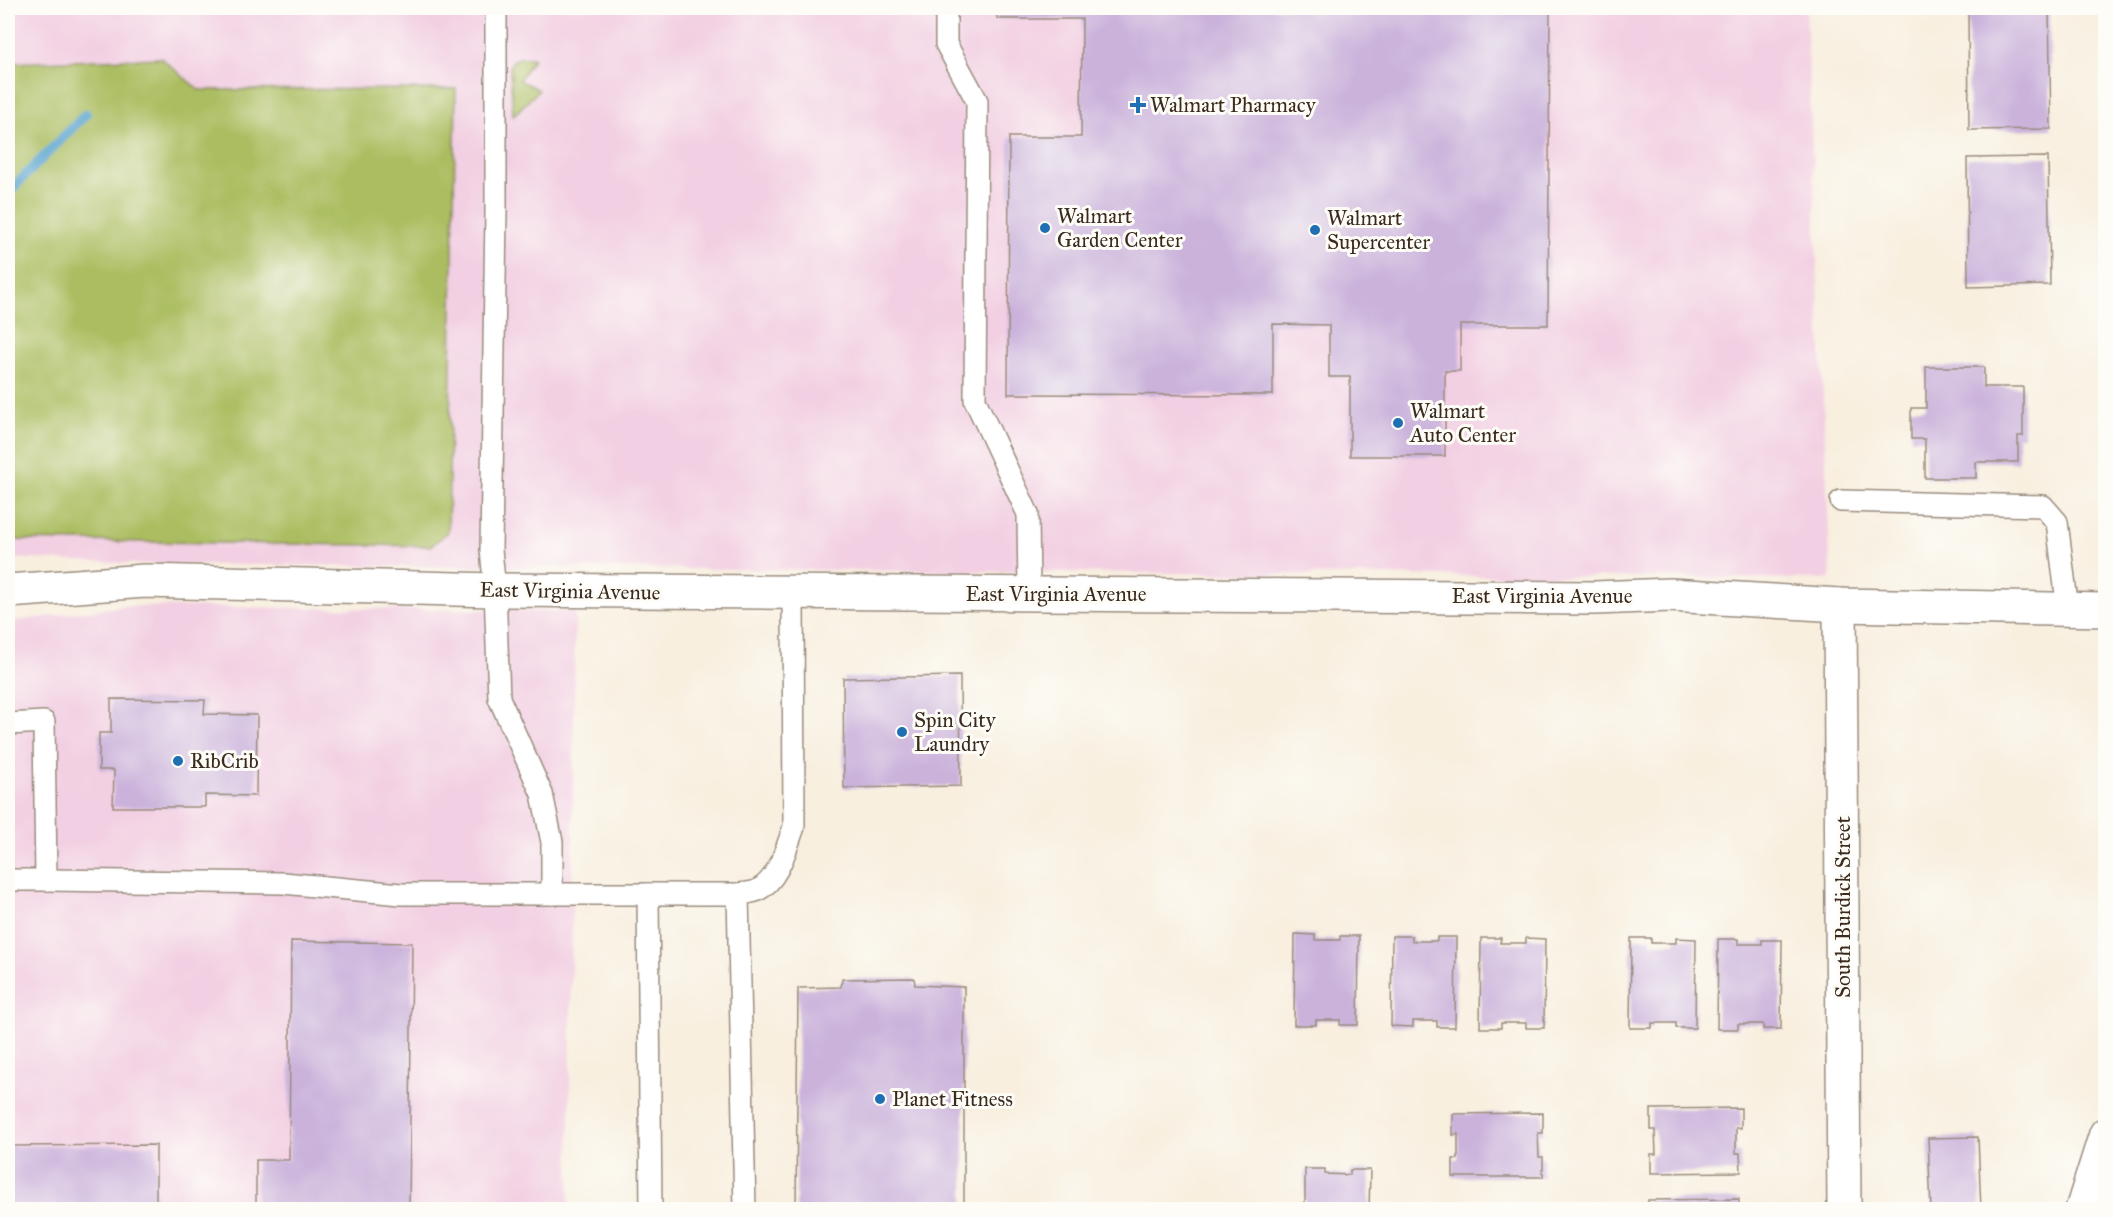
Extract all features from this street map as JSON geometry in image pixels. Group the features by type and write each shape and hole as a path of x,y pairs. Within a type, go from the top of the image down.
{"street":[{"name":"East Virginia Avenue","path":"8,591 145,581 495,590 793,593 1595,598 1670,595 1840,605 2106,610"},
{"name":"South Burdick Street","path":"1840,605 1844,1209"},
{"path":"2082,1209 2106,1134"}],"lane":[{"path":"496,8 496,212 491,540 499,698 542,794 552,842 552,894"},
{"path":"946,8 946,44 977,101 975,400 1028,513 1029,594"},
{"path":"1841,501 2043,506 2057,522 2067,610"},
{"path":"8,880 283,883 401,894 738,894 758,890 773,876 784,855 794,827 793,593"},
{"path":"8,724 44,722 46,880"},
{"path":"648,894 651,1209"},
{"path":"738,894 745,1209"}],"shaded area":[{"path":"8,8 1806,8 1831,579 139,564 8,558"},
{"path":"123,606 575,611 569,1209 8,1209 8,622"}],"green space":[{"path":"161,58 199,90 456,89 448,532 431,546 8,540 8,63"},
{"path":"534,58 519,80 539,90 513,116 510,67 513,60"}],"building":[{"name":"Walmart Supercenter","path":"997,8 1550,8 1548,325 1460,325 1460,371 1445,371 1445,456 1350,456 1350,377 1329,377 1329,325 1273,324 1273,395 1008,394 1009,137 1081,137 1082,19 997,19"},
{"path":"1968,8 2049,8 2051,129 1969,130"},
{"path":"2048,157 2050,285 1968,287 1967,158"},
{"path":"1926,367 1984,367 1984,387 2023,387 2023,436 2018,436 2018,462 1976,462 1976,478 1925,478 1925,439 1911,439 1911,408 1926,408"},
{"name":"Spin City Laundry","path":"960,676 961,786 844,788 843,678"},
{"name":"RibCrib","path":"111,699 205,700 204,714 257,715 256,796 205,795 205,807 113,807 114,770 99,770 99,733 111,733"},
{"path":"1295,934 1315,935 1315,940 1340,940 1340,936 1359,936 1358,1025 1340,1025 1340,1020 1316,1020 1316,1025 1294,1025"},
{"path":"1392,936 1412,936 1412,941 1437,941 1437,937 1456,937 1455,1027 1437,1027 1437,1021 1413,1021 1413,1027 1391,1026"},
{"path":"1481,938 1501,938 1500,943 1526,943 1526,938 1545,939 1544,1028 1526,1028 1526,1023 1501,1023 1501,1028 1480,1028"},
{"path":"1631,938 1651,938 1651,943 1676,943 1676,938 1696,939 1695,1028 1676,1028 1676,1023 1652,1023 1652,1028 1630,1028"},
{"path":"1718,939 1738,939 1738,944 1762,944 1762,940 1782,940 1781,1029 1763,1029 1763,1024 1738,1024 1738,1029 1717,1029"},
{"path":"291,941 412,943 409,1210 256,1210 256,1160 289,1160"},
{"name":"Planet Fitness","path":"914,978 915,985 964,987 964,1210 796,1210 798,988 841,987 842,979"},
{"path":"1741,1108 1741,1128 1736,1128 1736,1153 1740,1153 1741,1172 1651,1173 1651,1154 1656,1154 1655,1130 1651,1130 1651,1109"},
{"path":"1543,1113 1543,1133 1538,1133 1539,1157 1543,1157 1543,1177 1453,1177 1453,1159 1458,1159 1458,1134 1453,1135 1453,1114"},
{"path":"1978,1137 1981,1210 1931,1210 1928,1138"},
{"path":"156,1145 156,1210 8,1210 8,1146"},
{"path":"1305,1169 1325,1169 1325,1174 1350,1175 1350,1170 1370,1170 1369,1210 1305,1210"},
{"path":"1739,1199 1739,1210 1648,1210 1648,1200"}],"waterway":[{"path":"8,193 86,114"}],"place":[{"name":"Walmart Pharmacy","path":"1138,105"},
{"name":"Walmart Garden Center","path":"1045,228"},
{"name":"Walmart Supercenter","path":"1315,230"},
{"name":"Walmart Auto Center","path":"1398,423"},
{"name":"Spin City Laundry","path":"902,732"},
{"name":"RibCrib","path":"178,761"},
{"name":"Planet Fitness","path":"880,1099"}]}
